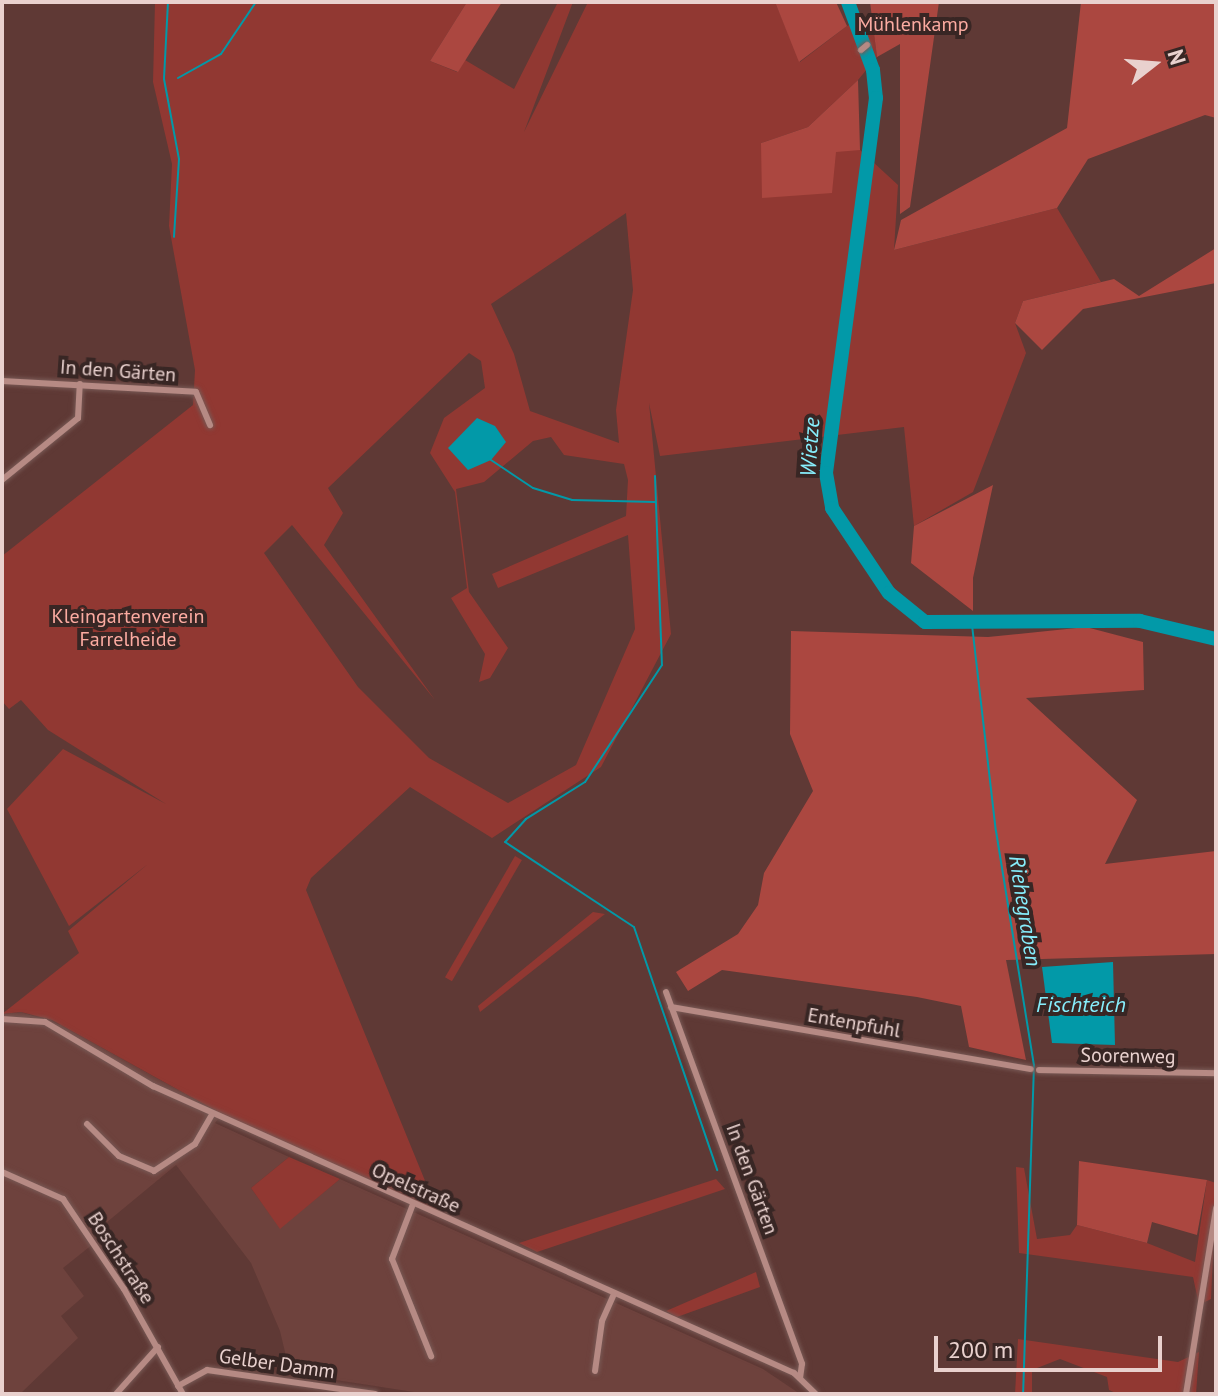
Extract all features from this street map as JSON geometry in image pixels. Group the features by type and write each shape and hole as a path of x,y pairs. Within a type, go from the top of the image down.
{"street":[{"name":"In den Gärten","path":"2,381 196,392 210,425"},
{"path":"2,480 78,418 80,384"},
{"name":"In den Gärten","path":"666,992 796,1348 800,1378"},
{"name":"Entenpfuhl","path":"671,1007 1035,1070"},
{"name":"Opelstraße","path":"2,1019 45,1022 212,1115 800,1378 816,1394"},
{"name":"Soorenweg","path":"1035,1070 1216,1073"},
{"path":"87,1124 119,1156 154,1171 195,1144 212,1115"},
{"name":"Boschstraße","path":"2,1172 63,1199 158,1347 183,1394"},
{"path":"413,1204 392,1259 431,1356"},
{"path":"1186,1394 1216,1208"},
{"path":"595,1371 602,1321 614,1294"},
{"path":"116,1394 158,1347"},
{"name":"Gelber Damm","path":"178,1386 207,1370 375,1394"}],"shaded area":[{"path":"21,1012 61,1025 222,1114 215,1123 289,1157 251,1188 280,1228 340,1179 763,1369 800,1394 427,1394 290,1373 280,1331 251,1263 176,1165 95,1232 93,1244 63,1268 84,1296 61,1316 78,1338 20,1394 2,1394 2,1014"}],"green space":[{"name":"Kleingartenverein Farrelheide","path":"155,2 467,2 430,61 457,72 465,60 514,89 558,2 573,2 524,132 588,2 775,2 800,62 847,26 872,15 877,57 858,80 808,127 761,143 860,150 898,185 894,250 1057,208 1101,282 1023,301 1015,323 1026,353 973,492 914,526 904,427 660,456 649,403 671,634 601,767 492,838 410,787 311,878 306,890 437,1210 222,1114 52,1020 21,1012 2,1014 79,953 68,931 148,864 69,926 7,809 63,749 166,804 48,730 21,700 9,709 2,701 2,556 193,405 195,370 169,226 172,164 153,82","holes":["626,213 633,290 616,410 619,443 530,411 514,354 491,304","469,353 481,361 485,388 444,418 430,453 455,492 467,588 451,598 485,654 479,682 490,678 508,648 469,592 456,489 484,482 533,441 551,437 564,455 624,464 628,480 626,516 492,574 498,588 628,535 635,629 576,765 508,803 429,758 358,687 264,553 292,525 435,700 324,545 343,513 328,488"]},
{"path":"467,2 502,2 458,72 430,61"},
{"path":"775,2 836,2 847,26 799,62"},
{"name":"Mühlenkamp","path":"870,2 939,2 910,207 900,214 900,44 877,57"},
{"path":"1081,2 1216,2 1216,118 1205,115 1088,159 1057,208 894,250 901,220 1067,128"},
{"path":"858,80 860,150 836,152 832,193 762,198 761,143 808,127"},
{"path":"1216,248 1216,283 1083,309 1042,350 1015,323 1023,301 1114,279 1139,296"},
{"path":"993,485 973,578 973,611 911,563 914,526"},
{"path":"1086,627 1143,642 1144,690 1026,698 1137,800 1105,864 1216,851 1216,954 1006,960 1026,1060 969,1047 961,1006 917,997 722,970 688,991 676,972 738,934 758,905 764,873 813,791 790,734 791,631 988,637"},
{"path":"515,856 522,860 452,981 445,977"},
{"path":"593,912 605,914 480,1012 478,1006"},
{"path":"289,1157 340,1179 280,1229 251,1188"},
{"path":"1079,1161 1207,1180 1197,1235 1152,1222 1147,1243 1077,1225"},
{"path":"1016,1167 1024,1168 1037,1239 1070,1235 1077,1225 1147,1243 1195,1262 1207,1180 1216,1183 1211,1299 1199,1305 1193,1277 1019,1253"},
{"path":"716,1179 725,1189 537,1252 519,1243"},
{"path":"756,1272 760,1287 677,1317 666,1311"},
{"path":"1018,1339 1178,1362 1199,1352 1196,1394 1118,1394 1109,1390 1107,1377 1060,1359 1032,1370 1032,1394 1015,1394"}],"water":[{"path":"477,418 495,426 506,442 491,460 468,470 448,448"},
{"name":"Fischteich","path":"1113,962 1115,1045 1052,1043 1042,967"}],"waterway":[{"path":"168,2 164,79 179,159 174,237"},
{"path":"178,78 221,54 256,2"},
{"name":"Wietze","path":"848,2 873,70 876,98 826,473 832,508 889,593 925,622 1140,621 1216,639"},
{"path":"491,460 533,488 572,500 655,502"},
{"path":"655,476 662,665 585,782 526,819 505,842 634,927 717,1170"},
{"name":"Riehegraben","path":"972,625 996,831 1034,1065 1023,1394"}]}
